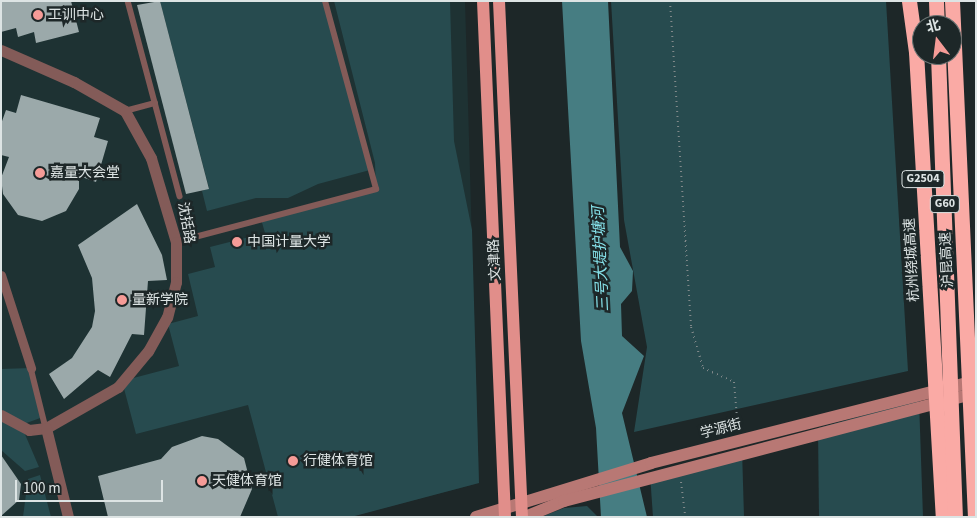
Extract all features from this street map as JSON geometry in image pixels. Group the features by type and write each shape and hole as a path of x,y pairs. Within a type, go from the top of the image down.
{"highway":[{"name":"杭州绕城高速","path":"909,1 916,52 934,357 946,440 943,517"},
{"path":"936,1 937,15"},
{"name":"沪昆高速","path":"952,1 974,517"},
{"name":"沪昆高速","path":"938,65 950,353 946,440 956,517"}],"main road":[{"name":"文津路","path":"483,1 505,513"},
{"name":"文津路","path":"499,1 524,517"},
{"name":"学源街","path":"476,517 505,513 560,488 651,463 976,381"},
{"path":"524,517 586,496 976,393"}],"street":[{"path":"1,50 74,82 125,111"},
{"name":"沈括路","path":"46,428 118,387 148,351 166,316 176,282 176,242 151,158 125,111"},
{"path":"1,275 31,368"},
{"path":"1,414 29,430 46,428 68,517"}],"lane":[{"path":"128,1 180,196"},
{"path":"176,242 376,189 325,1"},
{"path":"125,111 155,103"},
{"path":"31,368 46,428"}],"path":[{"path":"670,1 690,327 703,368 734,382 738,440"},
{"path":"679,472 685,517"}],"shaded area":[{"name":"中国计量大学","path":"1,1 465,1 479,483 350,517 1,517"},
{"path":"160,1 325,1 370,170 318,184 288,198 256,198 207,211 202,191 209,188"},
{"path":"334,1 450,1 454,141 472,230 479,483 351,517 278,517 248,405 136,434 122,381 179,366 168,324 198,316 188,274 215,267 210,247 265,233 261,219 376,189 375,163"},
{"path":"611,1 886,1 908,371 634,432 647,347 624,220"},
{"path":"31,368 43,417 21,425 39,467 25,471 1,450 1,369"},
{"path":"919,400 923,517 819,517 818,428"},
{"path":"742,449 744,517 653,517 650,474"},
{"path":"40,475 51,517 23,517 28,479"},
{"path":"587,506 598,517 541,517 564,508"}],"water":[{"name":"三号大堤护塘河","path":"562,1 608,1 620,247 633,271 632,291 621,304 622,336 644,356 622,413 647,517 601,517 596,428 581,341"}],"building":[{"name":"工训中心","path":"1,1 71,1 79,32 36,43 34,32 18,37 16,28 1,32"},
{"path":"160,1 209,189 186,194 137,5"},
{"path":"21,95 100,118 94,137 108,141 96,182 79,176 79,189 66,211 42,221 18,215 3,194 1,178 9,157 1,155 1,124 6,110 16,113"},
{"name":"量新学院","path":"137,204 162,255 167,280 148,281 144,335 132,334 110,377 98,370 64,399 49,374 72,358 92,327 95,311 92,278 78,245"},
{"name":"天健体育馆","path":"202,436 218,439 244,458 252,489 240,517 108,517 98,476 161,459 172,447"},
{"path":"1,455 21,484 19,500 1,516"}],"place":[{"name":"工训中心","path":"38,15"},
{"name":"嘉量大会堂","path":"40,173"},
{"name":"中国计量大学","path":"237,242"},
{"name":"量新学院","path":"122,300"},
{"name":"行健体育馆","path":"293,461"},
{"name":"天健体育馆","path":"202,481"}]}
